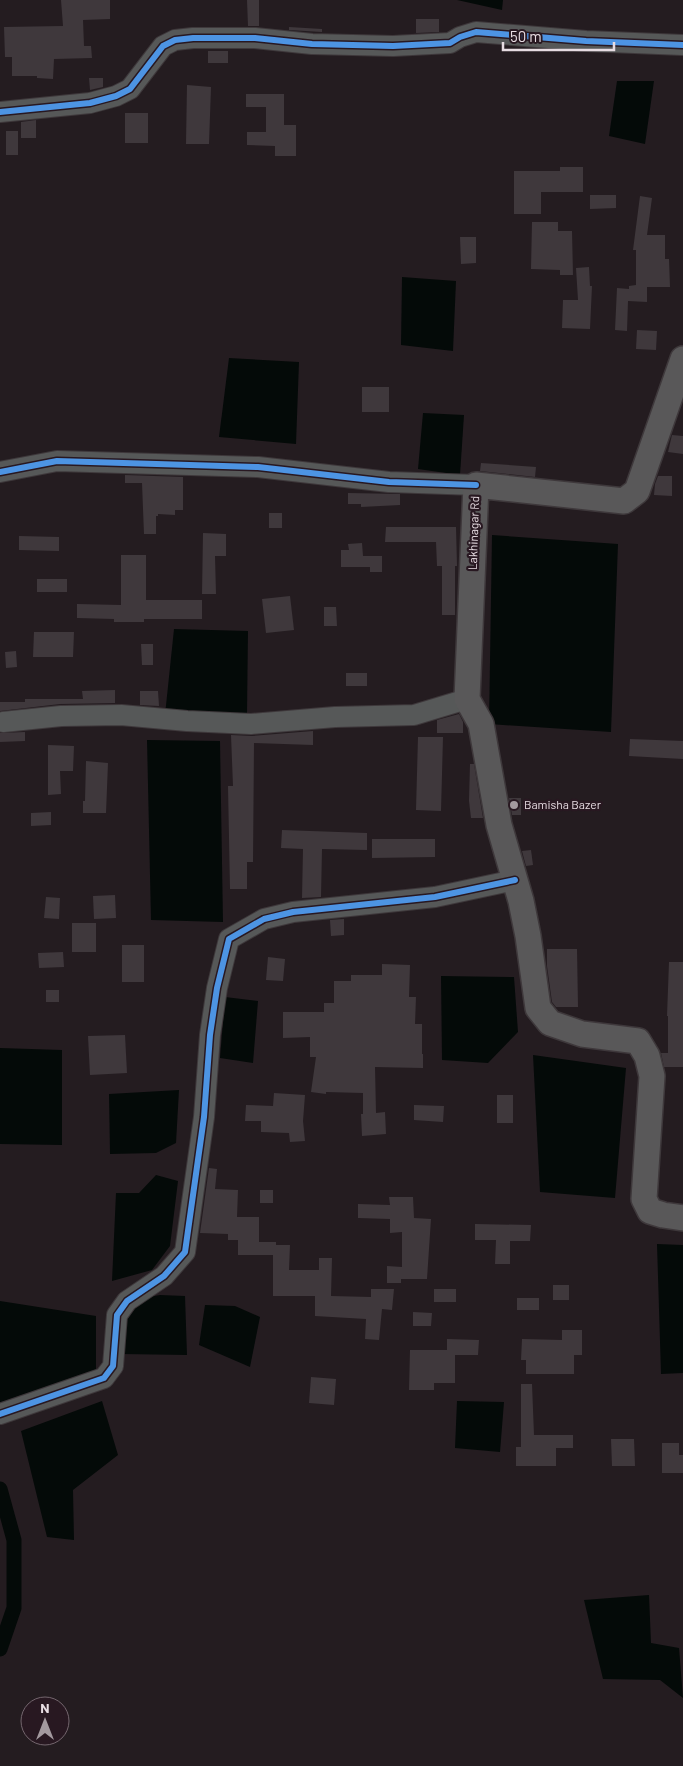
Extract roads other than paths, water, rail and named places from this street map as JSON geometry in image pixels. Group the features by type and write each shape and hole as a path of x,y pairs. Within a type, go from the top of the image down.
{"main road":[{"name":"Lakhinagar Rd","path":"467,699 476,485 624,501 631,497 637,492 683,359"},
{"path":"467,699 481,724 499,825 515,880 528,936 538,1008 550,1023 582,1034 638,1040 647,1056 652,1076 644,1199 650,1210 662,1216 683,1218"}],"street":[{"path":"0,112 90,103 116,96 130,89 163,46 184,38 255,38 312,44 393,46 450,43 460,37 476,32 586,42 683,45"},
{"path":"0,472 57,461 258,467 389,482 476,485"},
{"path":"3,722 61,716 121,715 251,724 335,717 414,715 467,699"},
{"path":"2,1414 104,1378 113,1366 117,1315 127,1301 164,1276 185,1252 204,1117 210,1035 217,988 229,939 264,919 293,912 435,897 515,880"}],"waterway":[{"path":"0,1489 14,1540 14,1608 0,1649"}],"place":[{"name":"Bamisha Bazer","path":"514,805"}]}
